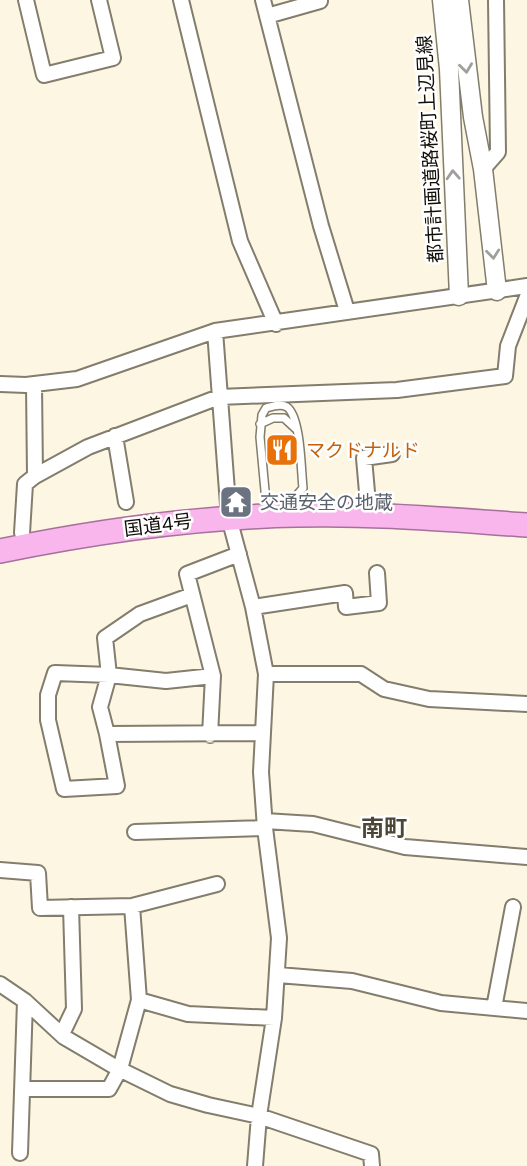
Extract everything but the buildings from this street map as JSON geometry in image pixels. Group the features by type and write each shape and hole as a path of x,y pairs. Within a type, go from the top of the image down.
{"highway":[{"name":"国道4号","path":"0,551 125,529 268,516 369,515 527,525"}],"street":[{"path":"26,0 44,75 113,58 99,0"},
{"path":"181,0 240,241 275,324"},
{"path":"263,0 321,226 347,311"},
{"name":"都市計画道路桜町上辺見線","path":"442,0 449,69 459,296"},
{"name":"都市計画道路桜町上辺見線","path":"459,0 497,291"},
{"path":"483,169 498,152 496,0"},
{"path":"267,16 320,1"},
{"path":"0,383 34,384 77,379 215,331 527,286"},
{"path":"22,533 25,484 35,476 88,447 219,397 397,390 505,376 508,346 527,297"},
{"path":"215,331 229,518 253,607 266,674 261,772 279,938 274,1018 259,1116 255,1166"},
{"path":"34,384 35,476"},
{"path":"115,436 126,502"},
{"path":"369,515 364,458 392,454"},
{"path":"210,735 213,676 187,574 239,554"},
{"path":"253,607 345,593 346,607 379,603 377,573"},
{"path":"192,595 140,614 105,638 109,675 100,707 117,786 64,789 48,720 48,695 55,673 109,675 166,681 213,676"},
{"path":"266,674 360,674 384,689 429,699 527,704"},
{"path":"107,734 261,733"},
{"path":"135,832 265,824 313,824 405,847 527,857"},
{"path":"0,870 38,873 40,908 132,906 217,884"},
{"path":"23,1089 109,1089 120,1069 139,1000 132,906"},
{"path":"494,1008 513,906"},
{"path":"62,1034 74,1009 71,907"},
{"path":"278,975 352,981 441,1003 527,1012"},
{"path":"0,985 25,1001 62,1034 120,1069 170,1094 259,1116 371,1154 372,1166"},
{"path":"139,1000 188,1014 274,1018"},
{"path":"20,1153 25,1001"}],"lane":[{"path":"268,516 260,424 266,408 278,405 287,407 292,413 297,430 303,488 297,495 296,515"},
{"path":"260,424 273,418 284,418 297,430"}],"place":[{"name":"マクドナルド","path":"282,450"},
{"name":"交通安全の地蔵","path":"236,502"}],"district":[{"name":"南町","path":"384,828"}]}
